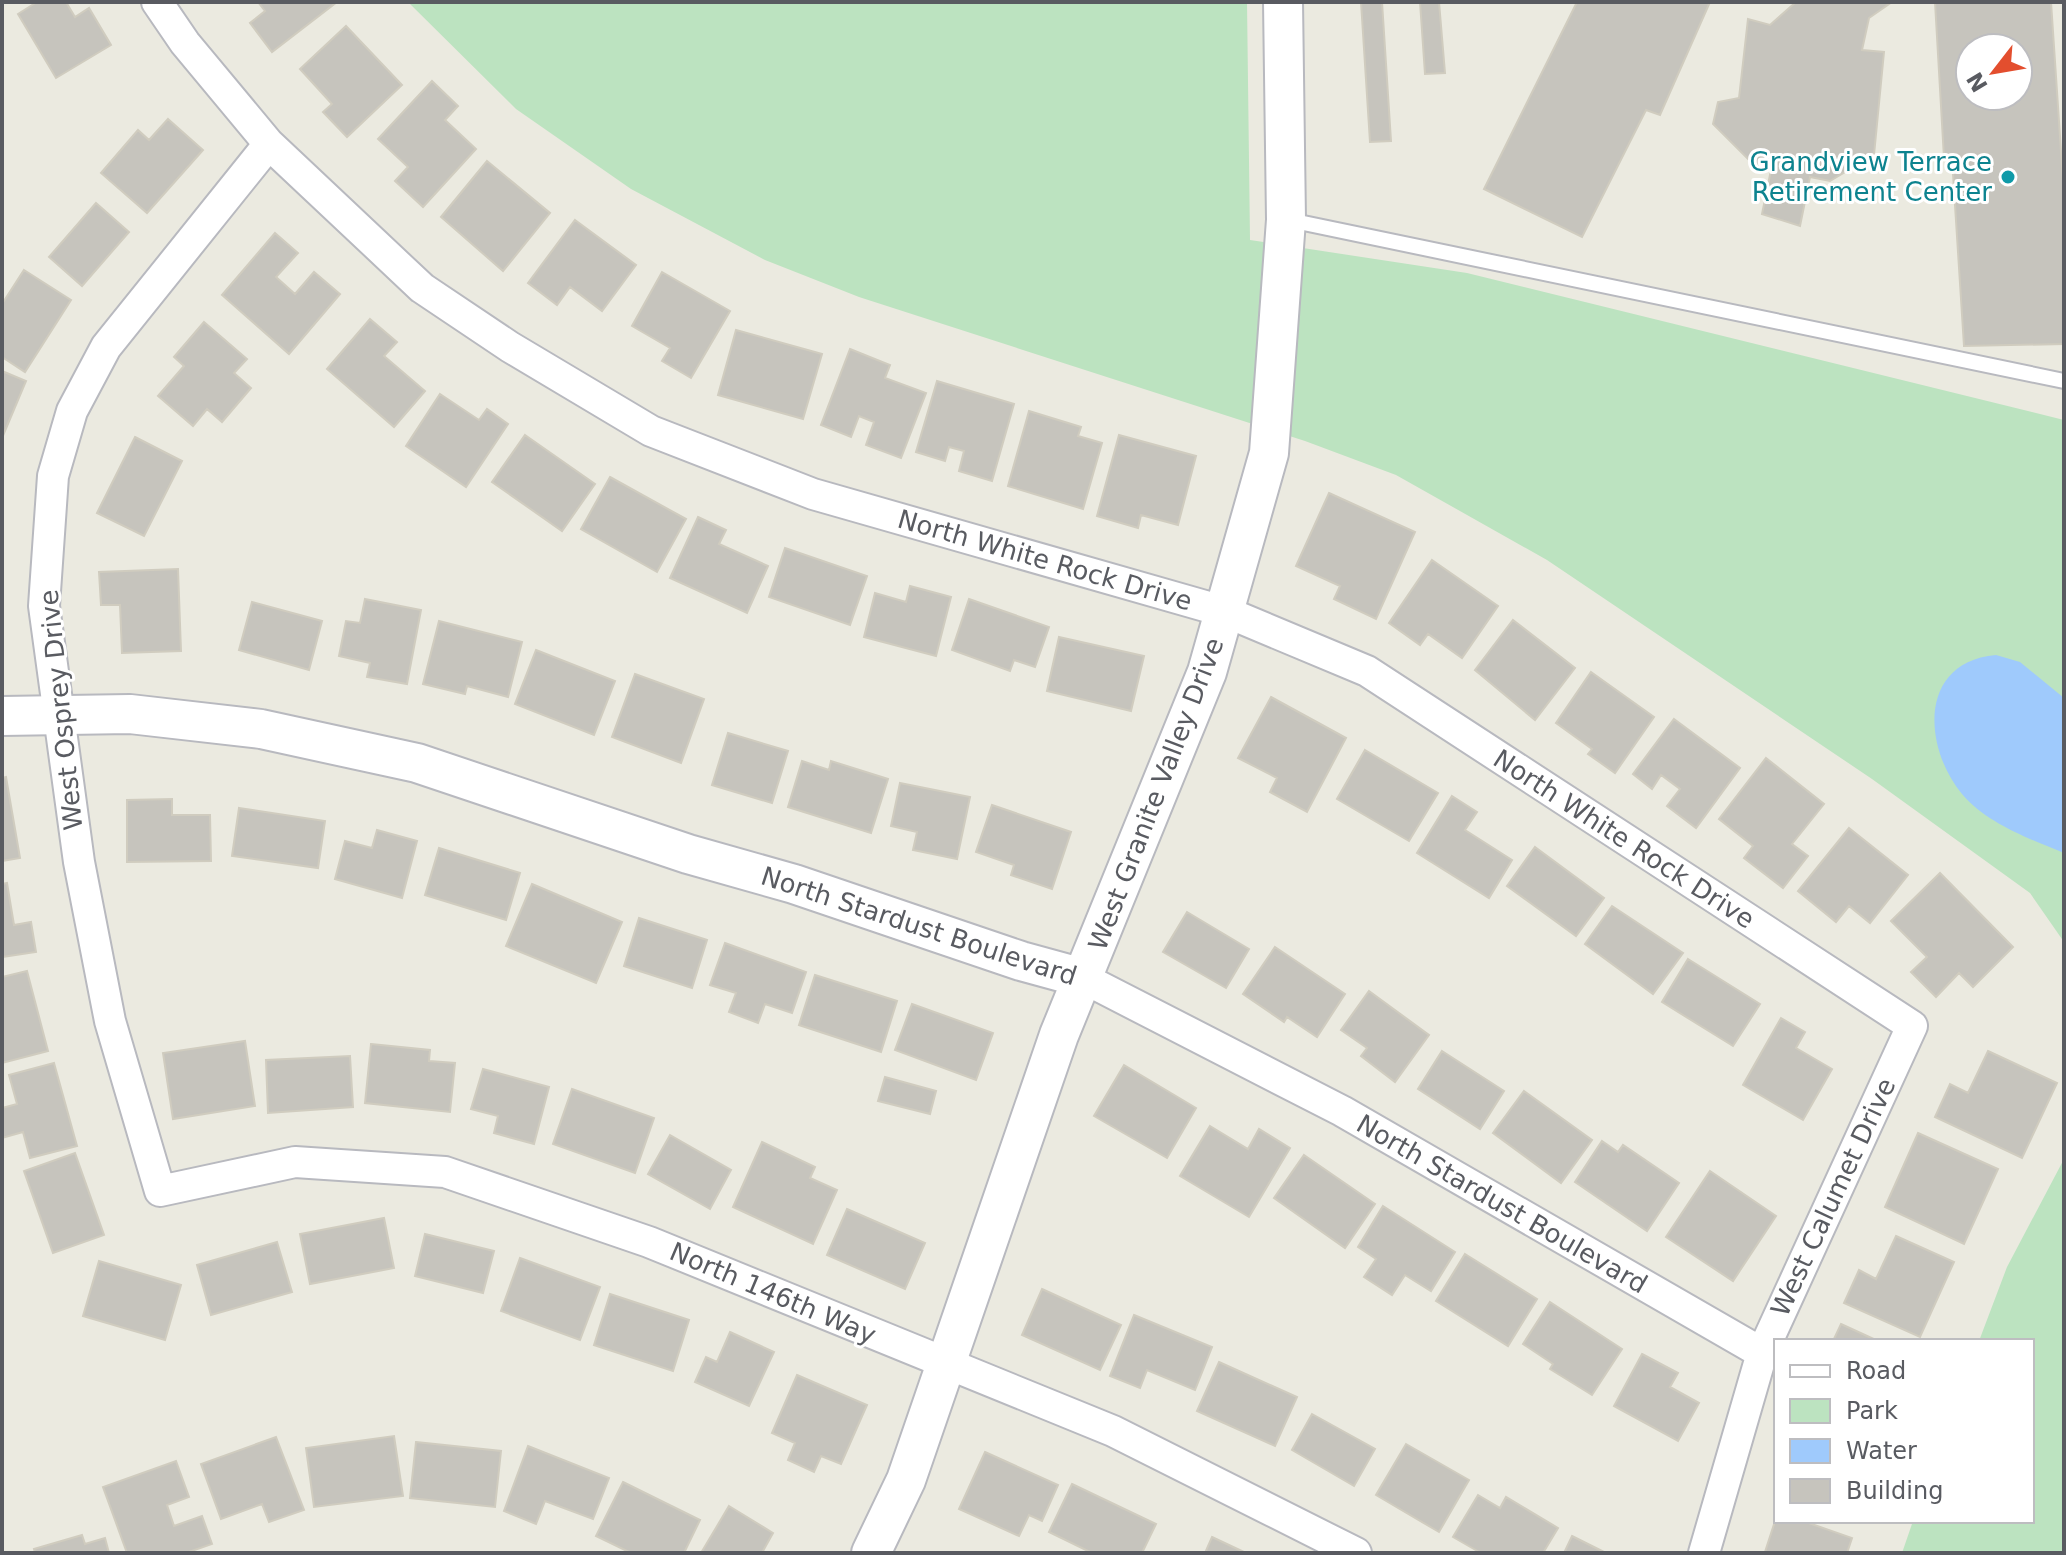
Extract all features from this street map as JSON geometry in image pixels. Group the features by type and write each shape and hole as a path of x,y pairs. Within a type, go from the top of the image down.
{"street":[{"name":"North White Rock Drive","path":"157,2 185,43 269,144 422,288 510,347 651,431 813,494 1226,612 1367,671 1912,1026"},
{"name":"West Granite Valley Drive","path":"871,1553 906,1480 1057,1041 1207,672 1269,453 1286,220 1283,2"},
{"name":"West Osprey Drive","path":"160,1191 110,1021 79,862 44,606 53,476 72,411 106,347 269,144"},
{"name":"North Stardust Boulevard","path":"2,716 130,714 261,729 417,763 688,854 794,884 1021,961 1083,978 1342,1111 1762,1353"},
{"name":"West Calumet Drive","path":"1704,1553 1762,1353 1912,1026"},
{"name":"North 146th Way","path":"160,1191 295,1162 445,1172 649,1242 1113,1431 1356,1553"}],"lane":[{"path":"1286,220 2064,381"}],"green space":[{"path":"408,2 1247,2 1250,240 1467,273 2064,420 2064,942 2030,893 1872,779 1547,560 1396,475 1305,441 859,297 765,260 631,189 516,109"},
{"path":"2064,1159 2064,1553 1902,1553 1912,1523 2034,1523 2034,1339 1980,1339 2007,1267"}],"water":[{"path":"1996,655 2020,662 2064,698 2064,853 2009,829 1983,813 1962,794 1949,775 1940,753 1935,731 1935,710 1941,690 1952,673 1971,661"}],"building":[{"path":"37,2 66,2 75,17 89,8 111,45 56,78 18,14"},
{"path":"258,2 337,2 272,52 250,23 265,11"},
{"path":"1361,2 1382,2 1391,141 1370,142"},
{"path":"1420,2 1439,2 1445,73 1425,74"},
{"path":"1577,2 1710,2 1660,115 1646,110 1582,237 1484,189"},
{"name":"Grandview Terrace Retirement Center","path":"1796,2 1892,2 1869,18 1862,50 1884,52 1874,155 1830,181 1810,177 1800,226 1762,214 1771,170 1752,163 1713,124 1718,102 1739,98 1748,19 1770,25"},
{"name":"Grandview Terrace Retirement Center","path":"1935,2 2051,2 2064,196 2064,344 1964,346 1952,158 1944,158"},
{"path":"346,26 402,85 347,137 323,112 332,104 300,69"},
{"path":"432,81 458,106 445,120 476,149 423,207 395,181 408,167 378,139"},
{"path":"168,119 203,150 147,213 101,173 138,130 149,140"},
{"path":"487,161 550,213 503,271 441,217"},
{"path":"96,203 129,232 82,286 49,257"},
{"path":"575,220 636,265 602,311 570,287 557,305 528,283"},
{"path":"275,233 298,253 276,277 295,294 314,272 340,294 289,354 222,295"},
{"path":"24,270 71,300 25,372 2,357 2,304"},
{"path":"662,272 730,311 691,378 662,361 670,348 632,326"},
{"path":"370,319 397,342 384,356 425,391 394,427 327,369"},
{"path":"204,322 247,359 234,373 251,388 222,422 207,409 193,426 158,396 184,366 174,357"},
{"path":"736,330 822,354 803,419 718,395"},
{"path":"850,349 890,365 885,378 926,393 901,458 866,445 874,422 859,416 851,437 821,425"},
{"path":"2,371 26,381 2,438"},
{"path":"937,381 1014,404 992,481 959,471 964,451 949,447 945,461 916,452"},
{"path":"440,394 479,420 487,409 508,424 466,487 406,446"},
{"path":"1029,411 1081,427 1078,436 1102,443 1083,509 1008,486"},
{"path":"525,435 595,484 562,531 492,482"},
{"path":"1119,435 1196,456 1178,525 1141,515 1138,528 1097,516"},
{"path":"135,437 182,461 144,536 97,513"},
{"path":"610,477 686,519 657,572 581,529"},
{"path":"1329,493 1415,532 1376,619 1334,599 1340,586 1296,566"},
{"path":"698,517 726,530 719,544 768,566 747,613 670,578"},
{"path":"785,548 867,576 850,625 769,597"},
{"path":"1432,560 1498,606 1462,658 1428,634 1420,645 1389,623"},
{"path":"178,569 181,651 122,653 120,605 101,605 99,572"},
{"path":"910,586 951,597 936,656 864,637 875,593 906,602"},
{"path":"365,599 421,610 407,684 367,677 370,663 339,656 346,621 360,623"},
{"path":"969,599 1049,627 1035,667 1014,660 1010,671 952,650"},
{"path":"252,602 322,621 309,670 239,650"},
{"path":"1513,620 1575,668 1535,720 1475,670"},
{"path":"439,621 522,642 508,697 467,686 465,694 423,684"},
{"path":"1059,637 1144,656 1131,711 1047,691"},
{"path":"536,650 615,681 594,735 515,704"},
{"path":"1591,672 1654,717 1615,773 1588,754 1592,749 1556,723"},
{"path":"635,674 704,699 681,763 612,737"},
{"path":"1271,697 1346,738 1307,812 1270,792 1277,778 1238,758"},
{"path":"1674,719 1740,768 1696,828 1667,806 1680,789 1661,775 1652,789 1633,774"},
{"path":"728,733 788,751 772,803 712,785"},
{"path":"1365,750 1438,793 1409,841 1337,799"},
{"path":"1766,758 1824,804 1792,844 1808,856 1783,888 1744,858 1753,846 1719,819"},
{"path":"802,761 829,770 831,761 888,779 871,833 788,807"},
{"path":"6,777 20,858 2,861 2,778"},
{"path":"900,783 970,797 957,859 913,850 917,832 891,826"},
{"path":"1452,796 1477,812 1465,830 1512,860 1489,898 1417,853"},
{"path":"172,799 172,815 210,815 211,861 127,862 127,800"},
{"path":"992,805 1071,832 1052,889 1011,875 1014,865 976,852"},
{"path":"239,808 325,821 318,868 232,856"},
{"path":"1849,828 1908,875 1870,923 1849,906 1836,922 1798,891"},
{"path":"377,830 417,841 402,898 335,879 345,841 372,848"},
{"path":"1535,847 1604,898 1576,936 1507,886"},
{"path":"439,848 520,873 506,920 425,895"},
{"path":"1940,873 2013,947 1973,987 1959,973 1936,997 1911,972 1927,957 1891,921"},
{"path":"7,883 14,925 31,922 36,952 2,957 2,884"},
{"path":"532,884 622,922 596,983 506,946"},
{"path":"1612,906 1683,953 1653,994 1585,944"},
{"path":"1187,912 1249,949 1226,988 1163,952"},
{"path":"639,918 707,940 692,988 624,966"},
{"path":"725,943 806,972 792,1013 765,1004 758,1023 729,1012 736,993 710,985"},
{"path":"1275,947 1345,994 1317,1037 1287,1017 1284,1022 1243,994"},
{"path":"1688,959 1760,1004 1733,1046 1662,1002"},
{"path":"27,971 48,1051 2,1063 2,977"},
{"path":"815,975 897,1001 881,1052 799,1025"},
{"path":"1369,991 1429,1035 1395,1082 1361,1056 1367,1048 1341,1030"},
{"path":"912,1004 993,1033 976,1080 895,1050"},
{"path":"1781,1018 1805,1032 1796,1048 1832,1069 1803,1120 1743,1085"},
{"path":"245,1041 255,1106 173,1119 163,1053"},
{"path":"371,1044 430,1050 429,1061 455,1063 450,1112 365,1103"},
{"path":"1442,1051 1504,1091 1480,1129 1418,1089"},
{"path":"1988,1051 2057,1083 2022,1158 1935,1117 1950,1084 1968,1093"},
{"path":"350,1056 353,1107 268,1113 266,1060"},
{"path":"54,1063 77,1146 30,1158 23,1132 2,1138 2,1108 17,1104 9,1075"},
{"path":"1124,1065 1196,1108 1167,1158 1094,1116"},
{"path":"483,1069 549,1087 534,1144 494,1133 498,1116 471,1109"},
{"path":"885,1077 936,1091 930,1114 878,1101"},
{"path":"572,1089 654,1118 635,1173 553,1144"},
{"path":"1524,1091 1592,1140 1561,1183 1493,1133"},
{"path":"1210,1126 1248,1149 1259,1129 1290,1148 1249,1217 1180,1176"},
{"path":"1918,1133 1998,1169 1964,1244 1885,1207"},
{"path":"670,1135 731,1170 710,1209 648,1174"},
{"path":"1602,1141 1618,1152 1623,1145 1679,1183 1647,1231 1575,1182"},
{"path":"762,1142 815,1167 810,1178 837,1190 813,1244 733,1207"},
{"path":"75,1153 104,1235 53,1253 24,1171"},
{"path":"1304,1155 1375,1204 1345,1248 1274,1198"},
{"path":"1710,1171 1776,1216 1733,1281 1666,1237"},
{"path":"1383,1206 1455,1252 1431,1291 1405,1275 1392,1295 1364,1277 1376,1259 1358,1247"},
{"path":"847,1209 925,1243 905,1289 827,1255"},
{"path":"384,1218 394,1268 310,1284 300,1234"},
{"path":"425,1234 494,1251 483,1293 415,1276"},
{"path":"1896,1236 1954,1262 1920,1337 1844,1303 1859,1270 1876,1279"},
{"path":"277,1242 292,1292 211,1315 197,1265"},
{"path":"1465,1254 1537,1299 1508,1346 1436,1301"},
{"path":"520,1258 600,1287 580,1340 501,1311"},
{"path":"99,1261 181,1285 165,1340 83,1316"},
{"path":"1042,1289 1121,1325 1100,1370 1022,1335"},
{"path":"610,1294 689,1320 673,1371 594,1345"},
{"path":"1550,1302 1622,1349 1592,1395 1550,1369 1553,1364 1523,1344"},
{"path":"1134,1315 1212,1347 1195,1390 1147,1370 1140,1388 1110,1376"},
{"path":"1841,1324 1874,1339 1834,1339"},
{"path":"730,1332 774,1352 749,1406 695,1382 706,1357 717,1362"},
{"path":"1642,1354 1678,1373 1670,1387 1699,1403 1678,1441 1614,1406"},
{"path":"1219,1362 1297,1397 1275,1446 1197,1411"},
{"path":"797,1375 867,1405 841,1464 821,1456 814,1472 788,1460 795,1443 772,1433"},
{"path":"1312,1414 1375,1449 1354,1486 1292,1450"},
{"path":"394,1436 403,1496 314,1507 306,1448"},
{"path":"276,1437 304,1510 269,1522 262,1504 221,1519 201,1464"},
{"path":"416,1442 501,1451 495,1507 410,1498"},
{"path":"1406,1444 1469,1480 1439,1532 1376,1495"},
{"path":"528,1446 609,1478 593,1519 545,1501 536,1524 504,1511"},
{"path":"985,1452 1058,1485 1042,1521 1029,1515 1019,1536 959,1509"},
{"path":"176,1461 189,1497 167,1505 174,1526 202,1516 212,1544 186,1553 127,1553 103,1487"},
{"path":"623,1482 700,1520 684,1553 631,1553 596,1536"},
{"path":"1072,1484 1156,1524 1142,1553 1092,1553 1049,1532"},
{"path":"1478,1495 1500,1508 1506,1497 1558,1528 1543,1553 1481,1553 1453,1537"},
{"path":"729,1506 773,1533 763,1551 766,1553 701,1553"},
{"path":"1774,1523 1809,1523 1852,1538 1847,1553 1760,1553 1765,1552"},
{"path":"82,1535 85,1544 105,1538 109,1553 35,1553 34,1549"},
{"path":"1572,1536 1606,1553 1564,1553"},
{"path":"1212,1537 1246,1553 1205,1553"}],"place":[{"name":"Grandview Terrace Retirement Center","path":"2008,177"}]}
